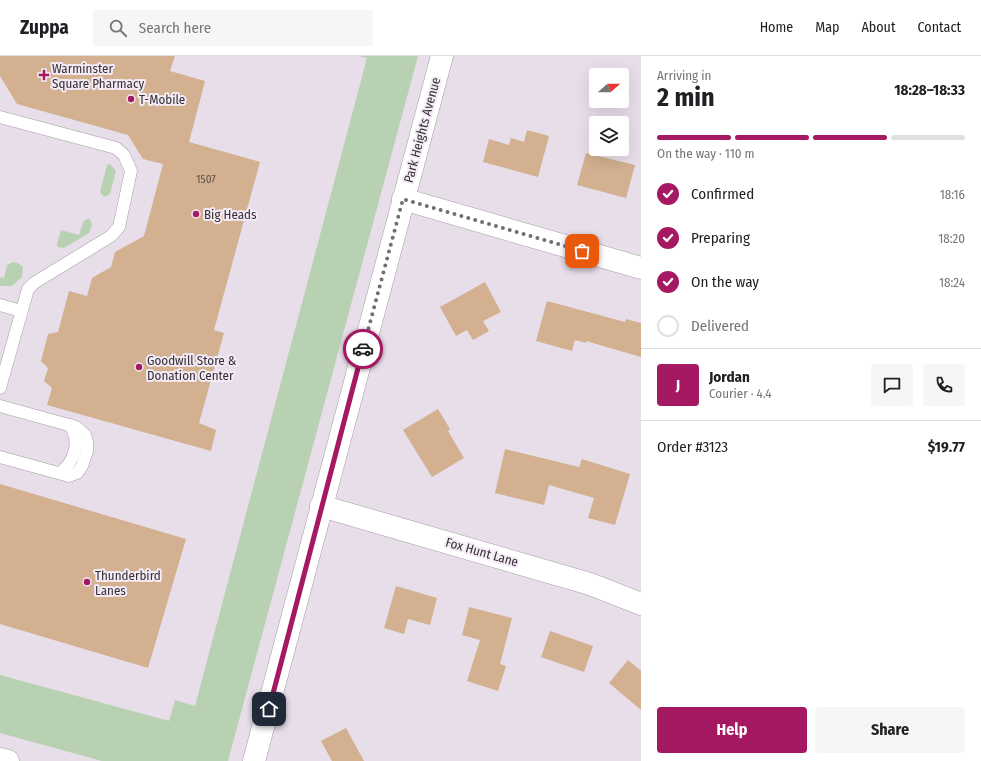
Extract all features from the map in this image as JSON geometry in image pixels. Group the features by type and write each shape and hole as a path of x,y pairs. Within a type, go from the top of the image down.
{"street":[{"name":"Park Heights Avenue","path":"254,761 442,56"},
{"path":"403,199 641,268"},
{"name":"Fox Hunt Lane","path":"321,506 590,584 641,604"},
{"path":"0,759 8,761"}],"lane":[{"path":"0,117 116,148 124,155 132,171 119,227 111,236 34,283 28,289 0,388"},
{"path":"0,305 22,311"},
{"path":"0,406 70,425 76,434 76,443 72,462 60,473 0,457"}],"green space":[{"path":"359,56 418,56 228,761 102,761 0,733 0,675 169,721 175,700 195,706 367,58"},
{"path":"110,164 116,171 110,194 104,197 100,192 107,165"},
{"path":"90,219 92,224 89,233 64,248 58,247 57,244 61,230 79,235 83,222"},
{"path":"13,262 18,263 23,267 22,277 12,286 0,286 0,277 4,278 7,265"}],"building":[{"path":"0,56 175,56 170,71 205,81 189,142 260,162 214,330 224,333 199,423 216,430 211,451 47,405 52,388 44,381 48,368 41,361 48,334 58,332 69,291 87,296 92,278 111,267 115,252 144,236 163,164 143,159 128,135 17,104 0,76"},
{"path":"527,130 549,136 538,177 483,162 489,139 509,145 511,138 524,142"},
{"path":"586,153 589,154 589,156 598,156 635,165 626,198 577,185"},
{"path":"485,282 501,312 483,321 489,331 473,340 467,330 456,336 440,307"},
{"path":"547,301 625,322 626,319 641,323 641,357 586,341 586,343 575,340 572,351 536,341"},
{"path":"438,409 450,429 448,431 464,458 432,477 403,430"},
{"path":"505,449 579,467 582,459 630,474 615,525 588,518 594,498 549,485 544,505 495,493"},
{"name":"Thunderbird Lanes","path":"0,484 186,539 148,668 0,624"},
{"path":"396,586 437,598 430,625 408,619 404,634 384,628"},
{"path":"469,607 512,618 500,664 506,666 498,691 467,681 480,640 462,635"},
{"path":"550,631 593,646 584,672 541,657"},
{"path":"628,660 641,671 641,710 609,683"},
{"path":"346,728 364,761 332,761 321,741"}],"way so far":[{"path":"363,349 403,199 582,251"}],"place":[{"name":"Warminster Square Pharmacy","path":"44,75"},
{"name":"T-Mobile","path":"131,99"},
{"name":"Big Heads","path":"196,214"},
{"name":"Goodwill Store & Donation Center","path":"139,367"},
{"name":"Thunderbird Lanes","path":"87,582"}],"route":[{"path":"269,709 294,607 363,349"}]}
